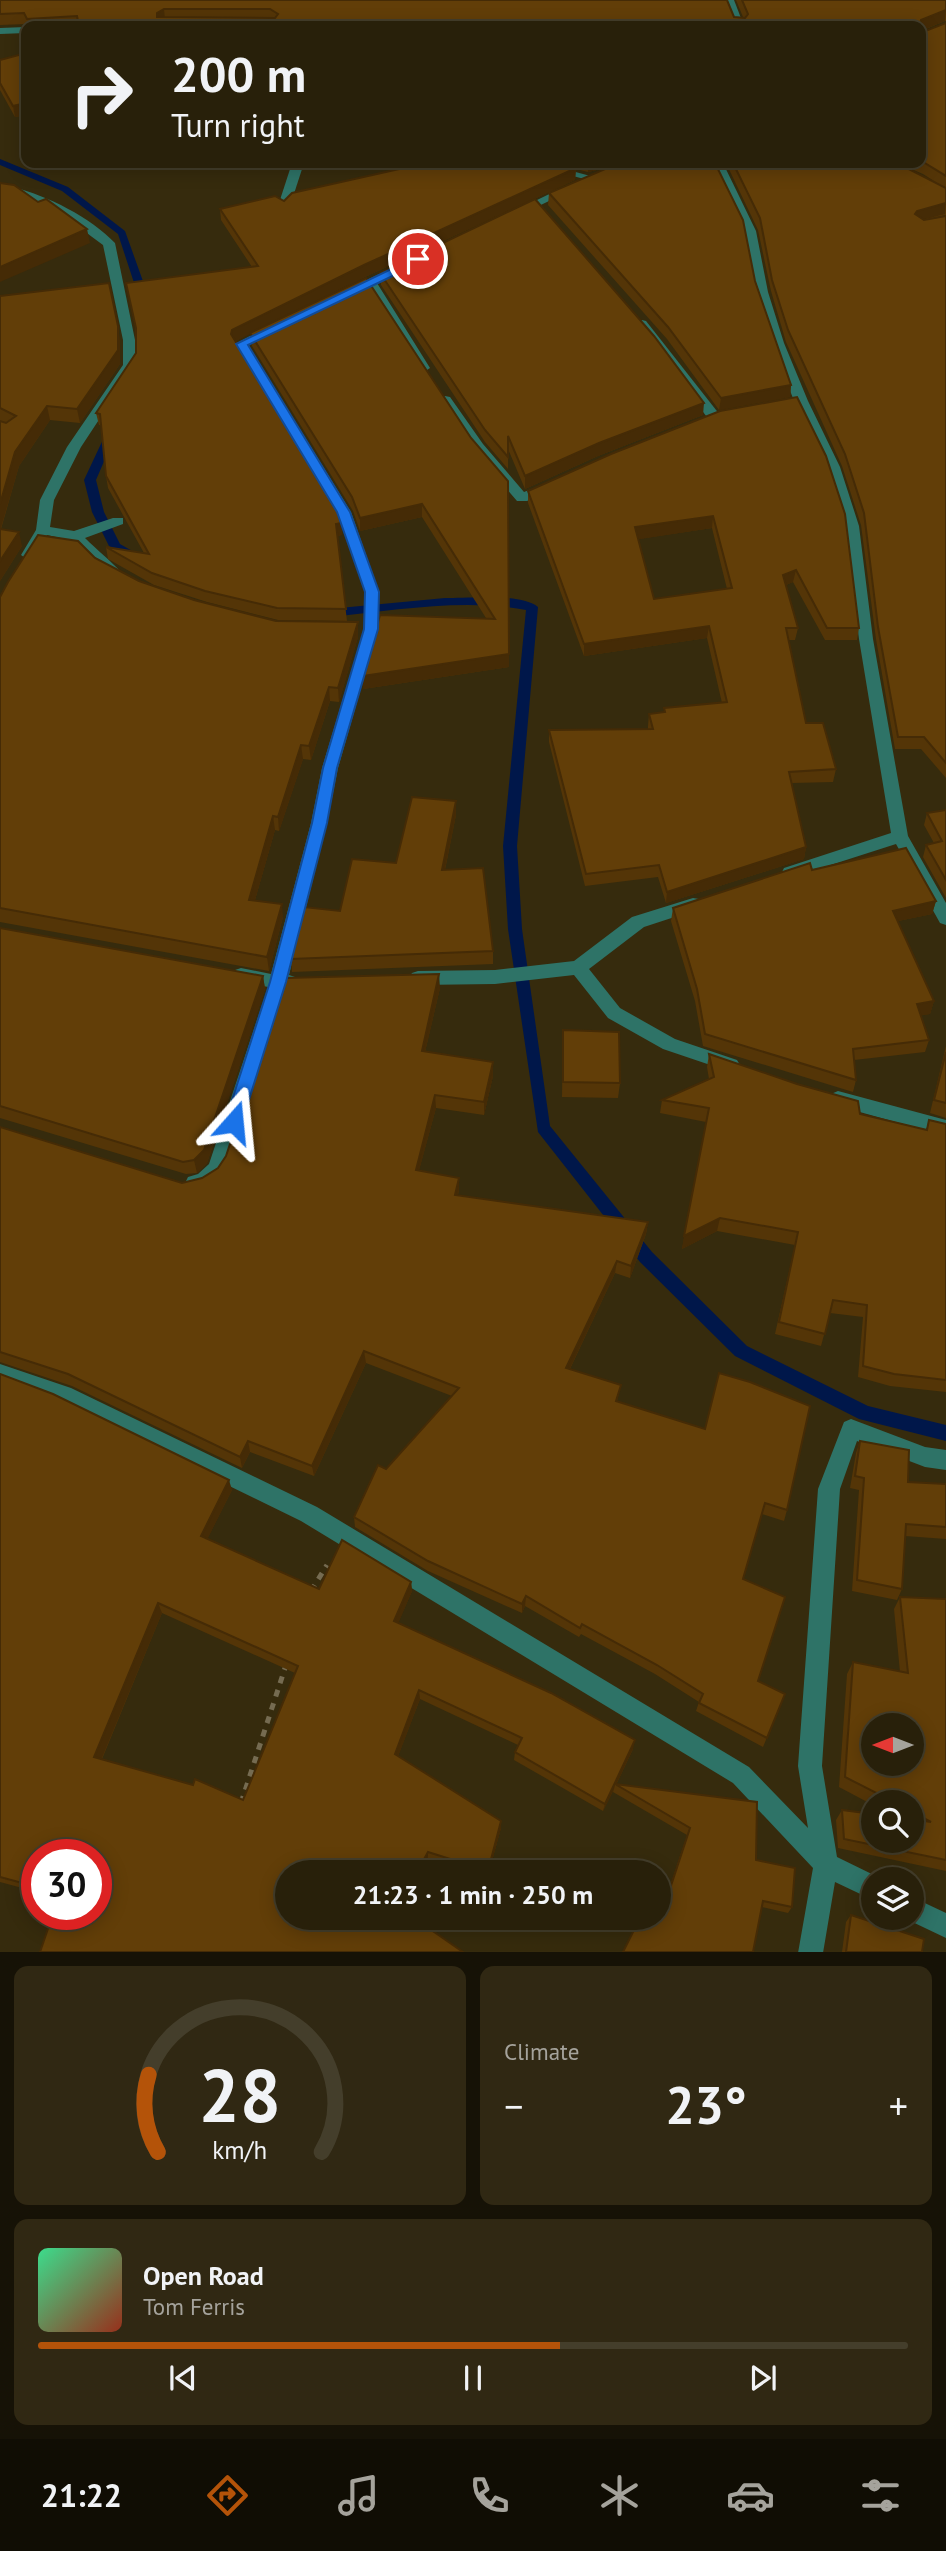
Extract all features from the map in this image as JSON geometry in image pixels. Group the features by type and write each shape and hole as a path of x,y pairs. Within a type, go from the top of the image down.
{"street":[{"path":"729,0 737,21"},
{"path":"0,31 21,30"},
{"path":"284,206 296,168"},
{"path":"501,220 541,207 599,175 558,168"},
{"path":"719,168 750,231 762,292 795,402 833,467 852,526 866,639 900,836 946,918"},
{"path":"0,191 13,189 61,210 108,243 129,340 129,365 74,447 47,500 43,530 22,563"},
{"path":"336,298 418,259"},
{"path":"370,282 478,447 523,498 557,482"},
{"path":"635,316 715,418"},
{"path":"173,1181 186,1185 203,1182 217,1168 278,982 319,823 372,592 344,512 241,344 290,319"},
{"path":"43,530 75,536 118,521"},
{"path":"75,536 104,567 126,578"},
{"path":"769,879 900,836"},
{"path":"400,979 495,977 549,968 578,968 638,922 704,901"},
{"path":"578,968 614,1013 669,1044 746,1070"},
{"path":"225,972 278,982 305,981"},
{"path":"820,1094 946,1128"},
{"path":"0,1373 64,1395 309,1514 741,1774 826,1864 861,1882"},
{"path":"810,1952 826,1864 810,1766 829,1489 851,1429 925,1457 946,1460"},
{"path":"924,1915 946,1926"}],"path":[{"path":"306,1599 345,1536"},
{"path":"239,1806 254,1769 290,1652"}],"building":[{"path":"0,0 727,0 734,17 745,18 748,14 742,0 946,0 946,10 921,21 78,21 77,16 27,19 24,13 0,14","holes":["164,9 270,9 278,14 275,18 157,17 157,13"]},
{"path":"946,23 946,176 926,164 926,31"},
{"path":"21,54 21,104 13,106 0,83 0,60"},
{"path":"404,168 576,168 364,265 232,330 231,334 334,501 341,523 336,524 346,609 277,608 205,591 152,573 106,547 149,554 106,476 100,414 96,413 136,353 136,328 126,283 258,266 220,209 275,196 284,201 292,193"},
{"path":"607,168 717,168 743,220 755,281 791,385 721,398 668,327 549,193"},
{"path":"735,168 907,168 946,188 946,203 917,211 915,214 924,220 946,216 946,763 924,737 898,737 878,627 864,513 845,454 788,330 772,280 760,218"},
{"path":"0,183 14,185 38,202 46,199 87,229 0,267"},
{"path":"535,199 654,336 704,403 599,443 525,476 508,436 508,457 485,430 380,273"},
{"path":"366,278 471,438 508,481 509,654 363,676 380,615 495,619 422,504 360,518 352,497 250,333"},
{"path":"109,283 118,326 118,350 77,409 47,406 15,452 0,504 0,421 6,423 16,416 0,408 0,296"},
{"path":"797,397 826,456 845,514 859,628 827,628 796,570 783,575 798,628 786,628 806,723 823,723 836,769 789,772 806,847 667,892 659,865 586,874 549,730 653,729 649,714 665,712 664,708 727,702 709,626 584,644 528,491 611,454 720,411","holes":["713,516 732,588 654,599 635,527"]},
{"path":"0,529 19,532 0,561"},
{"path":"38,535 78,541 95,558 139,581 194,600 276,621 358,622 338,688 329,687 309,746 301,745 278,817 273,816 249,900 282,904 267,957 0,908 0,597"},
{"path":"412,797 456,801 442,870 483,868 493,951 291,959 304,907 340,911 352,859 396,863"},
{"path":"946,810 946,880 926,845 942,841 927,813"},
{"path":"906,848 936,901 893,911 934,1001 917,1004 929,1040 853,1049 856,1080 705,1034 697,989 673,908 810,863 812,870"},
{"path":"0,928 263,976 204,1150 194,1160 183,1162 0,1106"},
{"path":"439,974 422,1051 493,1062 484,1102 435,1095 416,1170 459,1178 455,1195 648,1222 631,1266 617,1261 566,1368 621,1385 616,1401 705,1429 719,1373 750,1382 810,1406 787,1510 765,1503 743,1579 785,1597 758,1681 785,1694 767,1738 699,1703 703,1694 582,1624 580,1628 526,1596 522,1604 428,1561 354,1517 378,1465 386,1469 459,1388 364,1351 312,1466 248,1441 240,1457 68,1374 0,1352 0,1127 182,1183 202,1178 218,1168 226,1156 285,978"},
{"path":"563,1030 619,1032 620,1083 563,1082"},
{"path":"946,1052 946,1103 934,1100"},
{"path":"709,1054 797,1084 858,1101 860,1114 927,1130 929,1120 946,1124 946,1380 894,1374 863,1366 867,1305 833,1300 825,1334 779,1322 798,1232 720,1218 684,1236 709,1108 662,1100 714,1077"},
{"path":"0,1374 53,1394 229,1480 201,1536 319,1589 342,1540 411,1582 394,1621 551,1693 635,1740 605,1804 515,1752 522,1738 419,1690 395,1754 501,1821 491,1860 453,1860 428,1852 424,1860 275,1860 275,1930 431,1930 463,1952 40,1952 48,1930 112,1930 112,1839 21,1839 21,1883 0,1877","holes":["158,1603 298,1666 243,1800 195,1779 193,1785 94,1757"]},
{"path":"860,1441 909,1450 908,1482 946,1484 946,1527 906,1524 902,1589 857,1580 864,1478 855,1476"},
{"path":"900,1597 946,1599 946,1860 912,1853 924,1853 924,1821 931,1822 924,1818 924,1790 870,1790 845,1777 853,1662 908,1673"},
{"path":"615,1784 757,1802 756,1860 795,1868 792,1907 763,1901 753,1952 623,1952 634,1930 671,1930 671,1886 690,1828"},
{"path":"842,1810 861,1812 861,1842 844,1839"},
{"path":"851,1915 861,1918 861,1930 897,1930 924,1939 922,1952 846,1952"}],"waterway":[{"path":"0,162 65,189 122,233 144,298"},
{"path":"112,431 90,480 98,512 115,546 137,559"},
{"path":"329,613 445,602 504,602 532,607 510,846 515,929 543,1128 646,1257 741,1351 865,1413 946,1433"}],"route":[{"path":"234,1122 278,982 319,823 330,768 371,629 372,592 344,512 241,344 418,259"}]}
